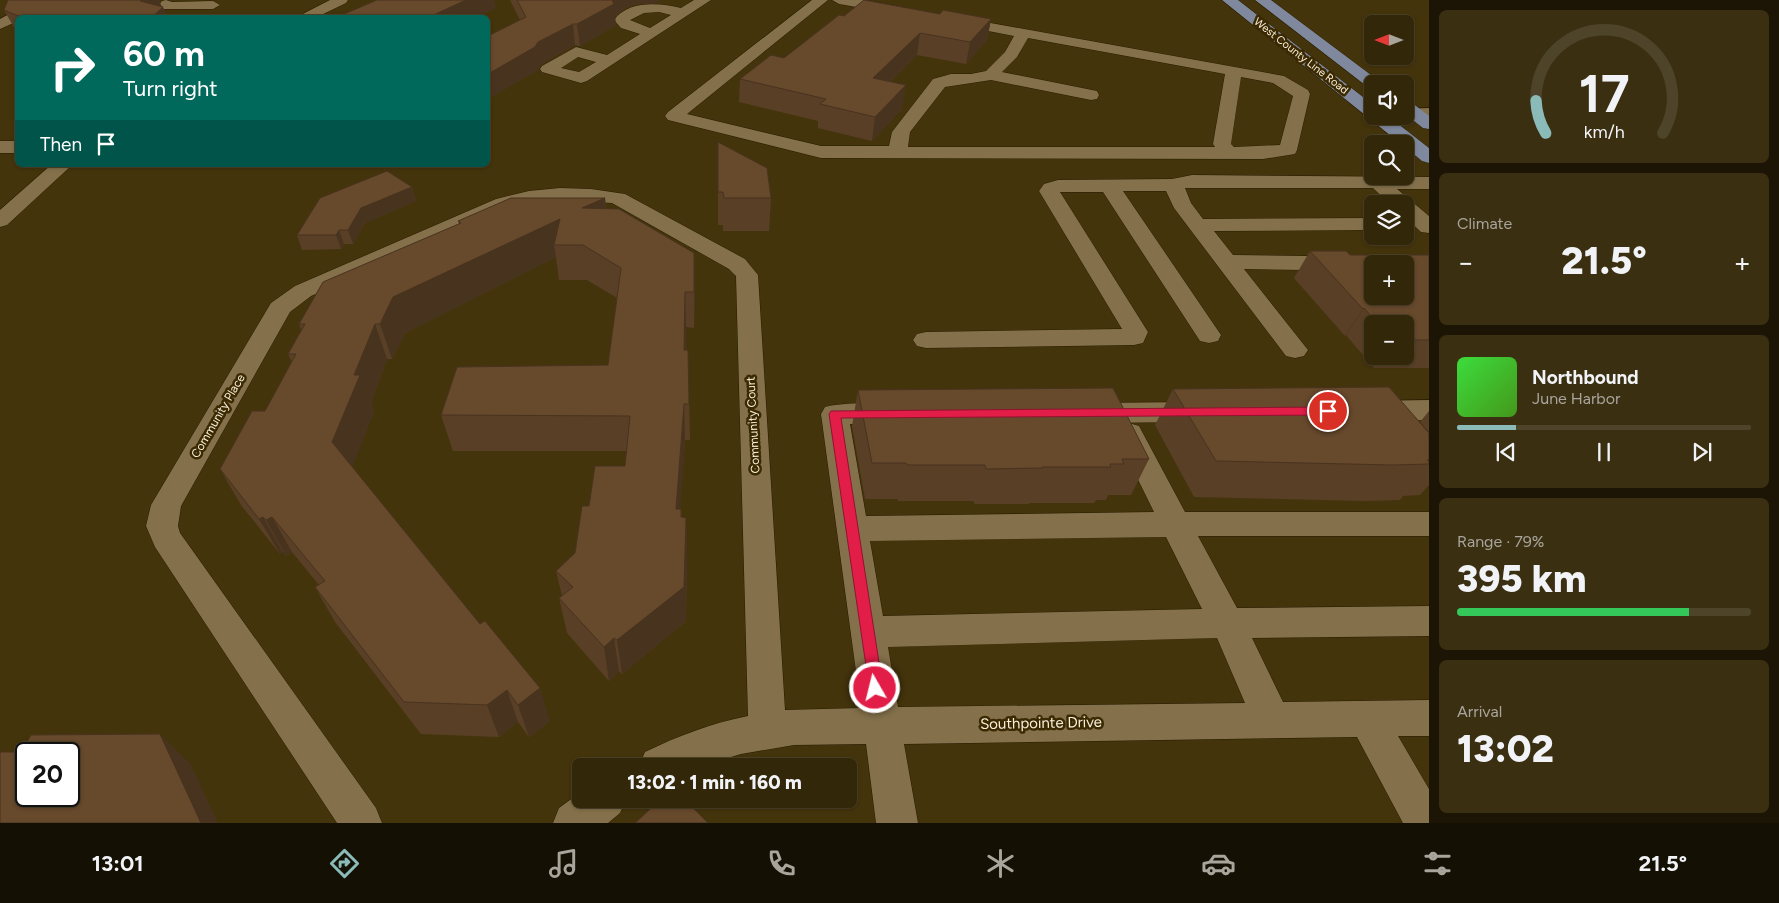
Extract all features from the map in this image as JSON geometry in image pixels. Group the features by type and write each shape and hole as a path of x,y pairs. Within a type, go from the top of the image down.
{"main road":[{"name":"West County Line Road","path":"1229,0 1364,106"},
{"name":"West County Line Road","path":"1262,0 1364,76"},
{"path":"1389,125 1429,157"}],"street":[{"path":"18,15 45,0"},
{"path":"308,15 341,0"},
{"path":"610,60 704,0"},
{"path":"821,0 674,116 821,152 1263,153 1288,150 1302,94 1278,79 936,17"},
{"path":"839,0 916,14"},
{"path":"167,4 165,6 213,8"},
{"path":"652,32 626,24 621,20 637,10 650,7 684,13"},
{"path":"0,25 15,17"},
{"path":"990,75 1011,54 1023,33"},
{"path":"1228,153 1222,144 1234,71"},
{"path":"898,152 901,132 939,83 951,79 971,79 990,75 1091,96"},
{"path":"0,147 15,147"},
{"path":"0,221 60,167"},
{"path":"926,340 1134,337 1136,332 1049,191 1051,188 1058,186 1174,185 1192,181 1364,182"},
{"path":"1414,183 1429,183"},
{"path":"1174,185 1181,204 1295,350"},
{"path":"1381,185 1393,195"},
{"path":"1109,186 1209,335"},
{"name":"Community Place","path":"361,823 166,538 162,526 166,505 280,308 292,298 303,291 512,200 540,195 597,195 613,197"},
{"name":"Community Court","path":"613,197 628,203 737,264 747,275 767,730"},
{"path":"1197,224 1364,224"},
{"path":"1226,262 1364,264"},
{"path":"1346,411 1429,410"},
{"path":"1385,411 1404,434"},
{"path":"1060,413 1228,412"},
{"path":"1119,413 1228,623 1272,720"},
{"path":"896,823 835,414 913,414"},
{"path":"853,529 1177,524 1429,524"},
{"path":"867,632 1228,623 1429,621"},
{"name":"Southpointe Drive","path":"677,758 704,746 767,730 811,726 1429,718"},
{"path":"1367,719 1426,823"},
{"path":"574,823 594,808"}],"building":[{"path":"8,0 141,0 163,7 154,15 16,15 4,10"},
{"path":"377,0 466,0 434,15 342,15"},
{"path":"517,0 612,0 614,4 538,42 535,47 490,73 490,35 526,17"},
{"path":"864,0 940,14 943,10 991,19 970,42 920,33 873,78 906,85 875,117 820,104 826,99 740,79 771,55 784,58 839,15 844,16"},
{"path":"718,142 767,168 771,198 724,198 723,192 718,192"},
{"path":"387,171 412,187 361,208 348,230 339,230 336,235 297,235 320,198"},
{"path":"511,198 605,198 582,208 619,209 694,253 694,292 685,292 684,350 688,350 689,404 684,404 676,509 681,509 681,517 686,518 684,587 617,640 614,638 604,647 559,598 573,587 556,571 575,553 582,506 589,506 595,466 625,466 630,416 441,415 457,367 608,365 621,268 583,245 554,245 560,219 393,297 380,324 375,324 354,375 360,375 332,442 480,624 485,621 540,688 518,705 507,690 487,705 404,702 315,587 325,581 272,517 266,520 263,517 259,519 220,469 252,411 265,411 296,354 288,354 305,324 299,324 323,282 461,223 458,221"},
{"path":"1310,251 1346,251 1350,255 1364,255 1364,305 1414,305 1414,255 1429,255 1429,340 1414,340 1414,315 1370,315"},
{"path":"1389,387 1429,433 1429,460 1427,460 1429,464 1393,465 1216,461 1173,389"},
{"path":"1113,388 1149,459 1122,459 1124,464 1110,464 1111,467 986,469 985,465 872,463 858,390"},
{"path":"160,734 201,823 0,823 0,752 15,752 15,807 80,807 80,742 27,742 31,735"},
{"path":"651,808 693,808 708,823 635,823"}],"route":[{"path":"875,688 835,414 1328,411"}]}
